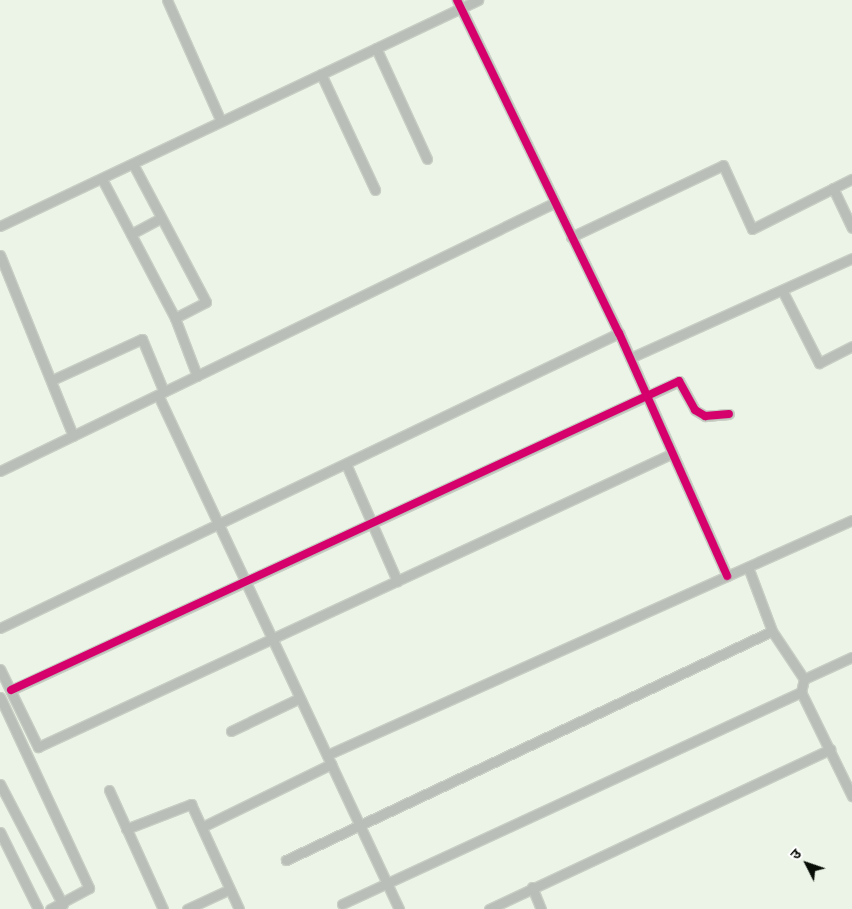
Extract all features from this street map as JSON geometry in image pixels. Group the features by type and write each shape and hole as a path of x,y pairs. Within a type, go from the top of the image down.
{"street":[{"path":"167,0 220,119"},
{"path":"0,226 133,164 220,119 376,48 459,4 478,0"},
{"path":"459,4 554,203 619,333 644,396 727,576"},
{"path":"376,48 427,160"},
{"path":"321,74 375,190"},
{"path":"133,164 206,302 175,318"},
{"path":"571,237 723,165 752,229 852,179"},
{"path":"102,178 175,318 197,376"},
{"path":"833,188 852,228"},
{"path":"0,471 554,203"},
{"path":"131,234 162,218"},
{"path":"0,255 73,436"},
{"path":"630,358 852,258"},
{"path":"782,290 818,363 852,346"},
{"path":"0,628 619,333"},
{"path":"52,380 142,339 161,393 218,523 399,909"},
{"path":"11,690 679,381 695,410 705,416 729,414"},
{"path":"0,669 38,747 273,640 671,454"},
{"path":"346,464 397,581"},
{"path":"326,755 852,520"},
{"path":"748,567 772,631 804,679 802,692 852,796"},
{"path":"286,860 772,631"},
{"path":"804,679 852,656"},
{"path":"342,904 802,692"},
{"path":"0,697 89,888 63,905 50,909"},
{"path":"231,731 300,698"},
{"path":"489,909 830,749"},
{"path":"202,827 331,764"},
{"path":"1,789 63,905"},
{"path":"109,790 163,909"},
{"path":"126,829 190,804 239,909"},
{"path":"0,832 4,850 38,909"},
{"path":"532,888 542,909"},
{"path":"187,909 230,889"}],"cycle path":[{"path":"457,0 619,333 727,576"},
{"path":"11,690 679,381 695,410 705,416 729,414"}]}
